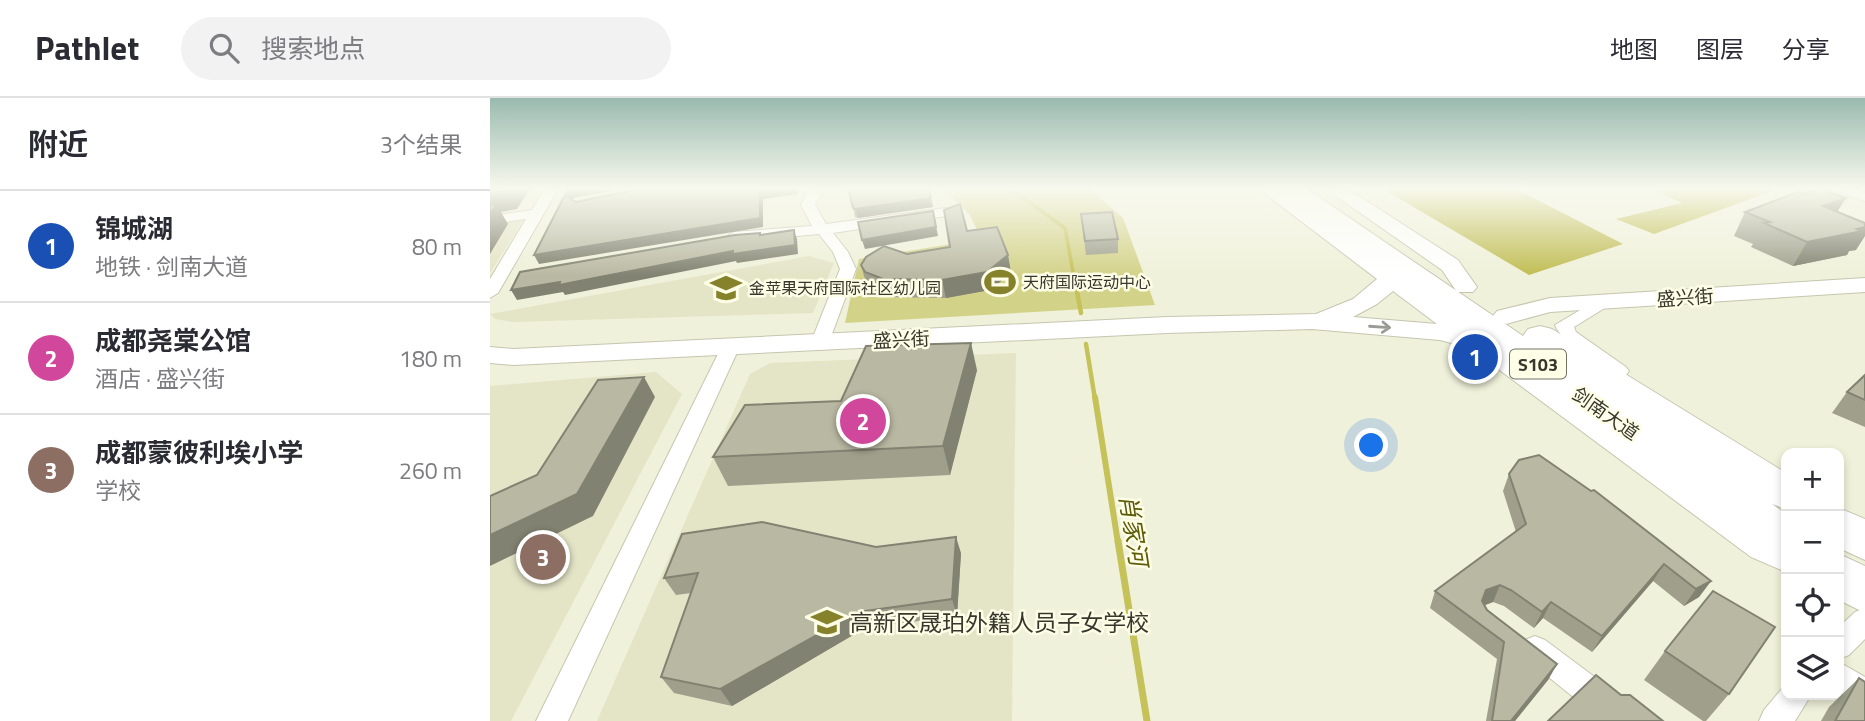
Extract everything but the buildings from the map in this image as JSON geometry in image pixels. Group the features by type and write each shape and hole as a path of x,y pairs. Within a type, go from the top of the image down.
{"highway":[{"name":"剑南大道","path":"1332,218 1781,534"},
{"name":"剑南大道","path":"1359,218 1506,316 1781,490"},
{"path":"1844,528 1865,542"},
{"path":"1844,578 1865,594"}],"street":[{"path":"490,293 535,218"},
{"path":"816,218 848,269 820,342"},
{"path":"714,241 902,218"},
{"path":"1308,218 1764,547 1781,556"},
{"path":"1379,218 1450,265 1465,287"},
{"path":"1312,321 1353,311 1382,290 1391,279"},
{"name":"盛兴街","path":"1506,316 1550,305 1865,285"},
{"path":"1602,302 1564,325 1568,335 1595,356 1781,474"},
{"path":"1312,321 1442,332 1477,342"},
{"name":"盛兴街","path":"498,357 1167,325 1312,321"},
{"path":"552,721 731,346"},
{"path":"1844,514 1865,527"},
{"path":"1844,585 1865,594"},
{"path":"1844,641 1865,620"},
{"path":"1513,632 1628,721"},
{"path":"1844,679 1865,694"},
{"path":"1776,721 1792,700"}],"shaded area":[{"path":"525,218 490,273 490,223"},
{"name":"天府国际运动中心","path":"971,218 1123,218 1155,305 845,323 859,259 982,239"},
{"path":"1432,218 1573,218 1623,244 1529,275"},
{"path":"1620,218 1698,218 1654,234 1616,219"},
{"name":"金苹果天府国际社区幼儿园","path":"809,256 834,263 813,313 513,322 495,319 490,314"},
{"name":"高新区晟珀外籍人员子女学校","path":"1016,353 1012,721 597,721 750,374 770,363"},
{"path":"656,372 682,394 511,721 490,721 490,386"}],"waterway":[{"name":"肖家河","path":"1051,218 1065,228 1075,283"},
{"name":"肖家河","path":"1075,281 1081,313"},
{"name":"肖家河","path":"1086,344 1095,399"},
{"name":"肖家河","path":"1095,397 1118,543"},
{"name":"肖家河","path":"1118,541 1147,721"}],"place":[{"name":"天府国际运动中心","path":"1000,282"},
{"name":"金苹果天府国际社区幼儿园","path":"726,288"},
{"name":"锦城湖","path":"1475,357"},
{"name":"成都尧棠公馆","path":"863,421"},
{"name":"成都蒙彼利埃小学","path":"543,557"},
{"name":"高新区晟珀外籍人员子女学校","path":"827,622"}]}
